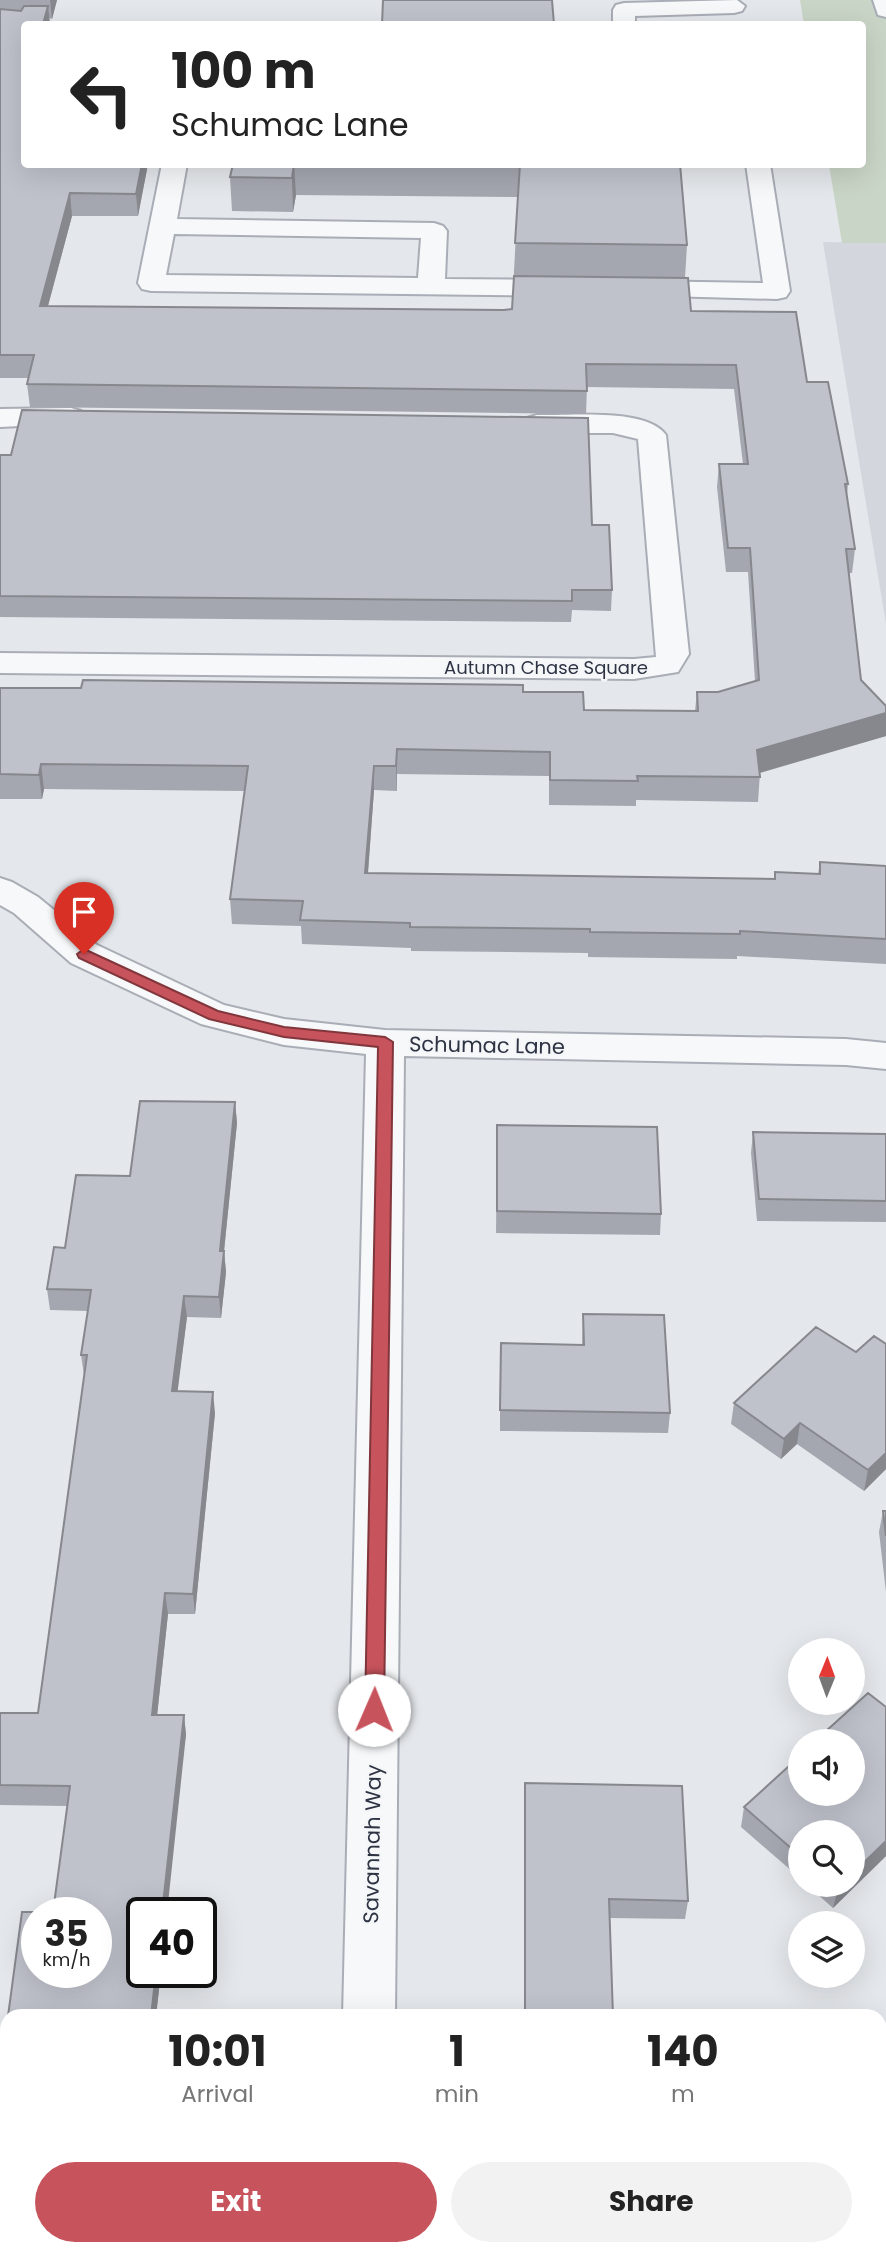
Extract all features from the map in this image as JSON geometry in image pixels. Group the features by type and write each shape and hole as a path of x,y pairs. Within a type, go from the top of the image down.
{"street":[{"path":"884,0 886,10"},
{"path":"624,21 624,10 735,10"},
{"path":"174,168 151,283 583,289"},
{"path":"611,289 777,291 759,168"},
{"path":"163,226 434,231 431,286"},
{"path":"0,418 91,417"},
{"name":"Autumn Chase Square","path":"0,663 634,669 667,665 673,654 652,435 644,429 627,426 503,424"},
{"name":"Schumac Lane","path":"0,890 26,905 84,954 214,1016 284,1032 385,1042 846,1052 886,1056"},
{"name":"Savannah Way","path":"369,2009 385,1042"}],"shaded area":[{"path":"823,242 886,243 886,624 836,322"}],"green space":[{"path":"800,0 886,0 886,243 842,243 830,168 866,168 866,21 804,21"}],"building":[{"path":"383,0 552,0 554,21 382,21"},
{"path":"24,6 48,6 44,21 21,21 21,168 141,168 136,194 70,193 40,306 504,310 512,309 514,276 688,278 691,311 796,312 807,382 828,382 848,484 845,484 855,549 846,549 861,680 886,706 886,713 757,750 760,777 637,776 638,781 550,780 550,752 397,749 396,766 374,766 365,873 775,879 775,872 820,874 820,862 886,866 886,939 740,931 740,934 410,927 410,923 300,920 303,901 230,899 248,766 41,764 39,775 0,774 0,688 81,688 83,680 523,685 523,692 583,692 584,710 698,711 697,692 718,692 759,680 750,548 728,548 719,464 748,464 736,365 586,364 587,391 27,384 34,355 0,355 0,9 21,11"},
{"path":"232,168 293,168 292,178 230,177"},
{"path":"520,168 680,168 687,245 515,243"},
{"path":"22,410 588,418 592,525 609,525 612,590 572,590 572,601 0,596 0,455 11,455"},
{"path":"140,1101 235,1102 220,1251 224,1251 219,1297 184,1296 172,1391 213,1392 193,1594 165,1593 152,1715 184,1715 164,1897 126,1897 126,1988 154,1988 152,2009 9,2009 21,1919 21,1988 112,1988 112,1897 55,1897 70,1786 0,1785 0,1713 38,1713 87,1355 81,1355 91,1290 47,1289 54,1247 65,1248 76,1175 130,1176"},
{"path":"497,1125 657,1127 661,1214 497,1211"},
{"path":"753,1132 886,1134 886,1201 759,1199"},
{"path":"583,1314 664,1315 670,1413 500,1410 501,1343 584,1345"},
{"path":"816,1327 856,1352 874,1336 886,1344 886,1453 868,1470 800,1423 784,1439 734,1403"},
{"path":"883,1511 886,1511 886,1536"},
{"path":"868,1693 886,1707 886,1841 865,1861 865,1820 788,1820 788,1846 744,1807 788,1767 788,1806 865,1806 865,1729 828,1729 844,1715 865,1715 865,1696"},
{"path":"525,1783 682,1786 688,1901 609,1899 613,2009 525,2009"}],"route":[{"path":"84,954 177,996 214,1016 284,1032 385,1042 374,1710"}]}
